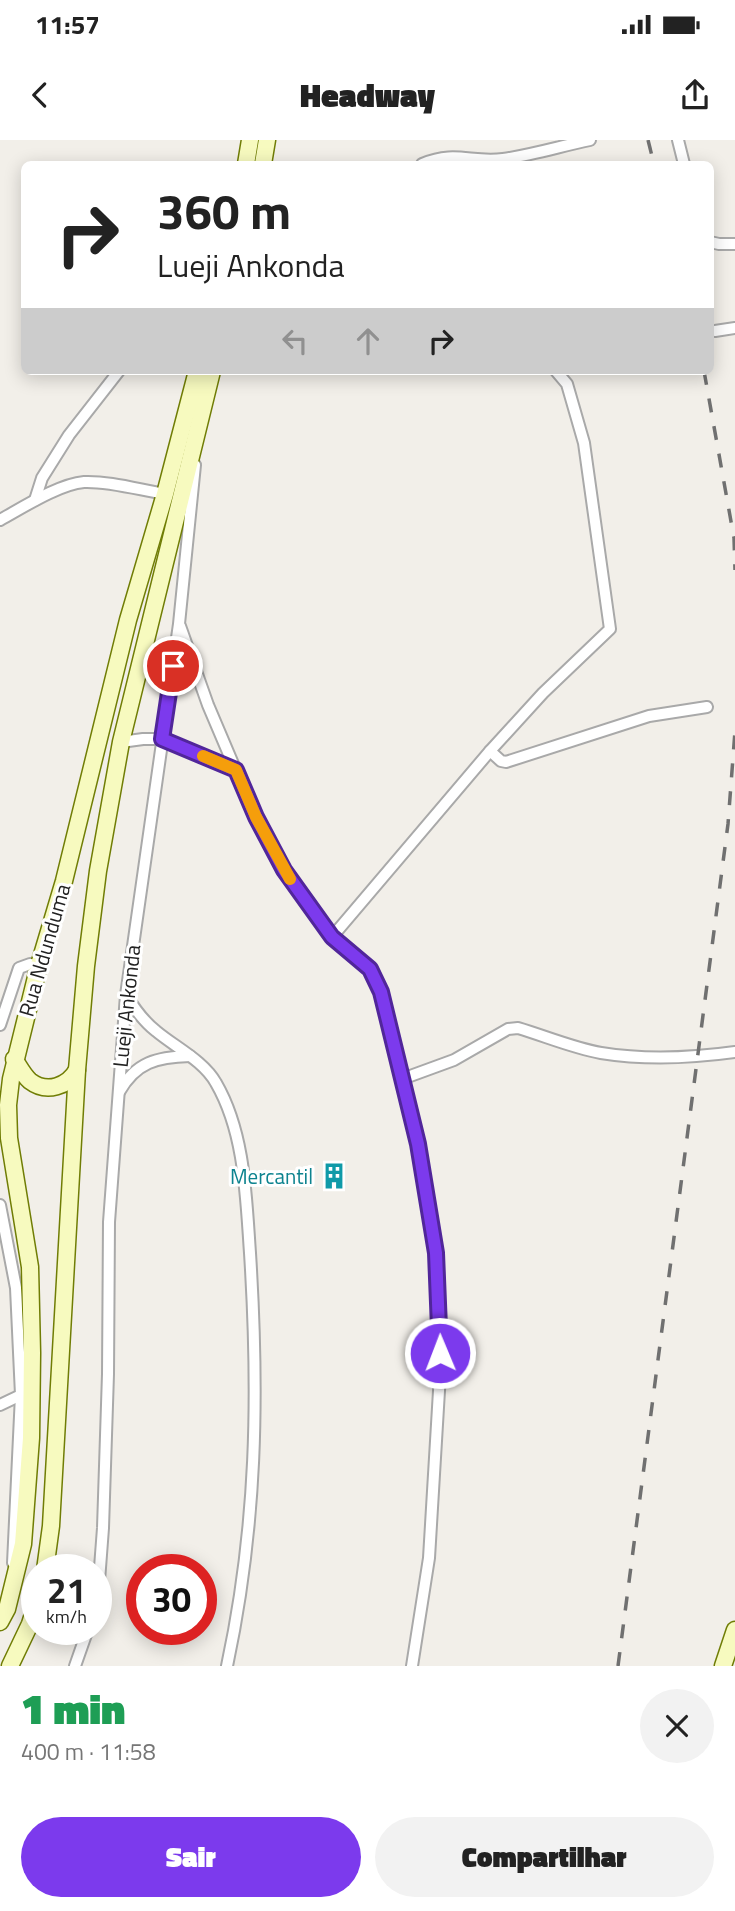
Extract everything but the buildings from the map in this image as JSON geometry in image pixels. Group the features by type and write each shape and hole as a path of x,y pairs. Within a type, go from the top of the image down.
{"main road":[{"path":"246,161 250,140"},
{"path":"264,161 267,140"},
{"name":"Rua Ndunduma","path":"0,1622 7,1609 23,1545 31,1438 30,1267 9,1138 8,1116 14,1059 64,881 128,620 196,375"},
{"name":"Rua Ndunduma","path":"98,871 121,742 211,375"},
{"name":"Lueji Ankonda","path":"78,1070 86,965 98,871"},
{"path":"14,1059 28,1079 36,1085 46,1087 65,1085 78,1070"},
{"path":"47,1554 78,1070"},
{"path":"723,1666 735,1630"},
{"path":"10,1666 21,1643"}],"street":[{"path":"429,161 453,156 484,160 503,159 590,140"},
{"path":"678,140 683,161"},
{"path":"714,243 735,244"},
{"path":"715,331 735,328"},
{"path":"35,500 42,478 69,435 116,375"},
{"path":"332,937 490,751 544,693 610,629 584,443 567,384 559,375"},
{"name":"Lueji Ankonda","path":"102,1554 108,1374 109,1222 125,995 179,624 200,421"},
{"path":"0,520 35,500 69,485 85,482 165,494"},
{"path":"179,624 208,705 256,817 284,870 332,937 370,969 381,992 418,1144 436,1253 440,1374 429,1558 412,1666"},
{"path":"490,751 506,762 649,716 707,707"},
{"path":"121,742 162,739 236,770"},
{"path":"0,1025 19,968 30,964 39,965"},
{"path":"125,995 153,1029 190,1056 215,1080 234,1125 246,1195 255,1333 254,1469 240,1606 227,1666"},
{"path":"402,1079 454,1060 508,1029 518,1028 598,1052 620,1055 671,1057 735,1052"},
{"path":"117,1095 128,1076 141,1066 154,1060 190,1056"},
{"path":"0,1205 16,1288 20,1395 13,1561 0,1609"},
{"path":"0,1405 20,1395"},
{"path":"75,1666 82,1645"}],"railway":[{"path":"648,140 653,161"},
{"path":"705,375 734,538 735,570"},
{"path":"618,1666 728,824 735,731"}],"slow traffic":[{"path":"203,756 236,770 256,817 290,879"}],"place":[{"name":"Mercantil","path":"334,1176"}],"route":[{"path":"173,666 162,739 236,770 256,817 284,870 332,937 370,969 381,992 418,1144 436,1253 440,1353"}]}
